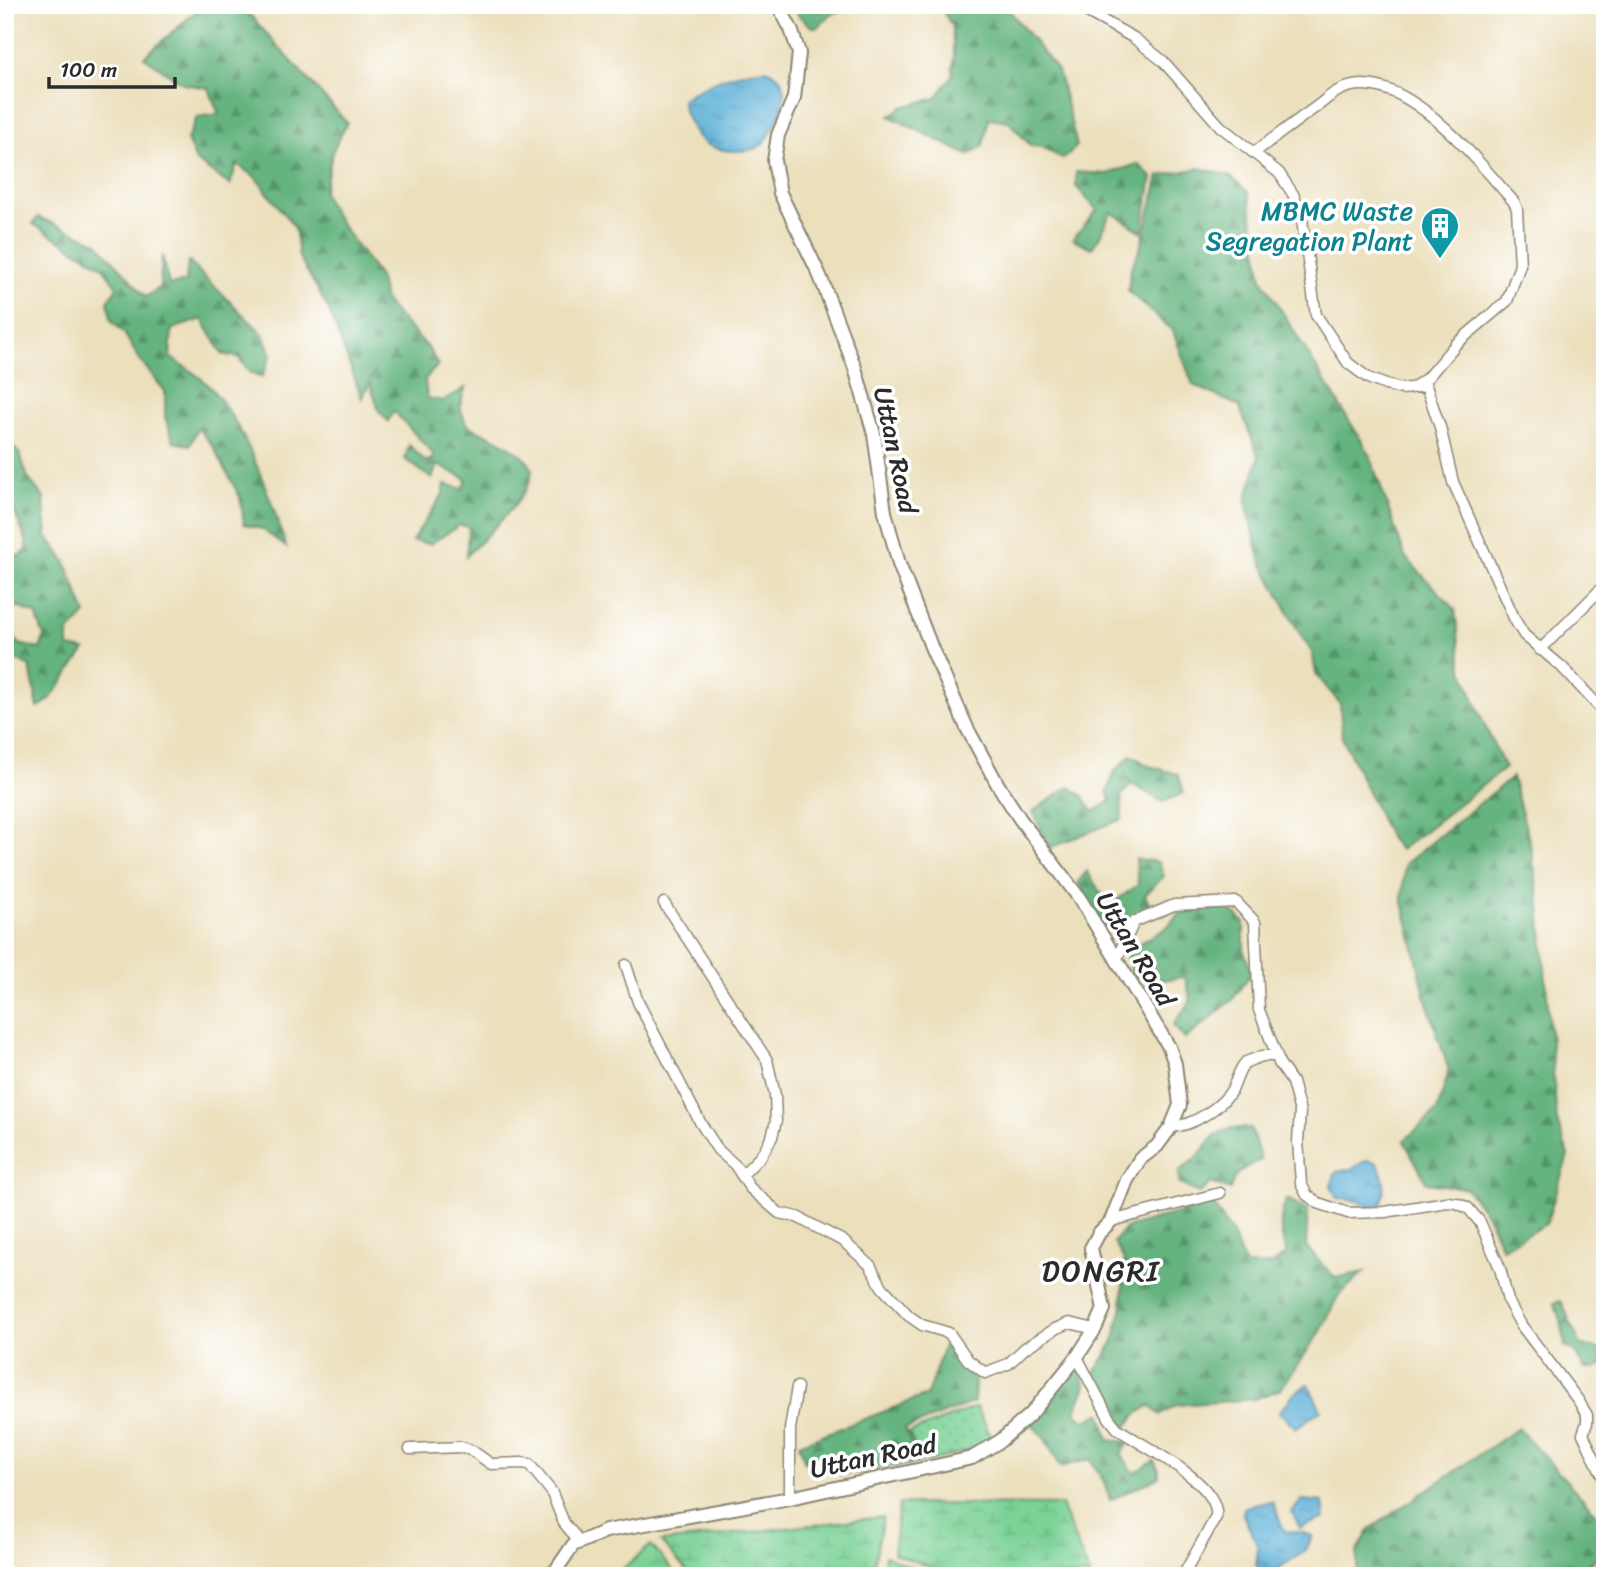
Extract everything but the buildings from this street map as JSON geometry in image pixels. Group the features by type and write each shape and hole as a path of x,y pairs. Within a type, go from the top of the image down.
{"main road":[{"name":"Uttan Road","path":"552,1576 573,1545 606,1531 790,1498 972,1458 1000,1441 1031,1414 1077,1357 1095,1329 1104,1309 1091,1248 1099,1233 1111,1221 1127,1180 1140,1158 1157,1146 1171,1127 1180,1105 1175,1064 1169,1047 1080,899 1020,819 992,774 967,728 899,564 885,512 874,435 855,368 820,276 780,193 774,161 778,135 794,98 799,53 791,29 778,5"}],"street":[{"path":"1075,5 1134,38 1163,61 1220,126 1279,173 1293,194 1302,220 1316,315 1329,337 1348,363 1368,378 1402,389 1426,386 1440,427 1453,482 1515,620 1524,635 1602,705"},
{"path":"1255,152 1338,91 1358,84 1380,87 1401,96 1434,117 1514,202 1517,209 1520,265 1507,300 1455,344 1427,378 1410,387"},
{"path":"1540,650 1605,585"},
{"path":"1116,960 1134,922 1174,905 1236,902 1255,922 1259,1010 1279,1063 1292,1082 1300,1112 1298,1141 1301,1184 1307,1195 1318,1203 1348,1213 1385,1212 1447,1202 1468,1208 1480,1222 1500,1269 1508,1301 1521,1325 1587,1415 1583,1434 1605,1481"},
{"path":"664,904 768,1060 775,1095 776,1121 772,1137 761,1156 741,1175"},
{"path":"626,965 638,1002 700,1122 719,1150 735,1165 750,1188 779,1213 797,1217 843,1241 870,1265 882,1287 909,1316 922,1325 950,1333 968,1360 985,1373 1008,1364 1044,1334 1069,1323 1095,1329"},
{"path":"1171,1127 1189,1124 1220,1102 1234,1086 1246,1062 1262,1056 1277,1056"},
{"path":"1111,1221 1220,1193"},
{"path":"1077,1357 1108,1418 1117,1428 1198,1481 1214,1501 1216,1517 1185,1572"},
{"path":"790,1498 790,1429 797,1387"},
{"path":"410,1449 461,1447 471,1450 491,1464 529,1464 551,1492 564,1523 580,1542"}],"green space":[{"path":"203,5 241,5 347,123 333,150 323,193 336,217 379,277 386,303 429,349 438,365 425,379 427,398 443,401 465,388 460,407 466,424 518,452 530,465 532,474 519,499 466,556 469,527 460,525 430,544 412,541 443,494 445,484 463,489 467,479 437,465 432,479 405,459 409,445 426,462 435,456 394,411 388,421 379,411 370,383 362,398 328,308 299,257 295,228 256,178 237,164 230,185 196,161 187,140 197,117 219,114 208,88 184,84 144,57"},
{"path":"796,5 863,5 831,14 818,27 812,27 798,15"},
{"path":"939,5 1005,5 1058,71 1077,146 1063,159 1042,147 1031,146 1008,121 989,118 983,146 968,155 889,116 902,107 936,98 952,76 952,26"},
{"path":"1138,164 1152,177 1142,232 1111,212 1092,248 1073,239 1097,210 1076,186 1076,172 1107,174"},
{"path":"1200,168 1230,176 1248,192 1262,279 1369,453 1405,557 1455,609 1462,667 1483,722 1505,768 1400,850 1390,839 1342,737 1340,704 1316,674 1312,652 1260,559 1246,501 1259,457 1239,406 1193,385 1173,331 1128,291 1131,268 1140,249 1159,176"},
{"path":"38,217 97,242 146,297 160,287 162,255 169,285 186,282 188,261 263,334 271,355 262,377 249,372 238,357 222,354 203,319 172,329 170,357 205,382 232,416 264,483 286,547 262,529 244,524 240,497 213,446 198,428 190,445 174,442 165,417 165,391 139,359 124,333 111,320 108,301 117,287 102,266 33,224"},
{"path":"5,438 20,454 28,478 44,498 47,536 65,561 86,614 68,633 68,647 85,650 50,699 38,708 30,667 14,659 5,669 5,632 11,633 19,644 40,649 44,637 36,614 5,602 5,545 18,557 27,550 26,540 5,489"},
{"path":"1131,755 1149,766 1178,774 1184,793 1163,802 1131,784 1121,796 1122,819 1049,848 1033,811 1069,787 1083,796 1093,812 1111,801 1107,793 1115,771"},
{"path":"1512,777 1531,847 1540,906 1557,1121 1568,1155 1546,1224 1502,1248 1487,1215 1466,1188 1427,1183 1404,1141 1437,1111 1449,1071 1426,999 1402,898 1405,864"},
{"path":"1136,859 1159,862 1164,876 1145,895 1152,911 1125,923 1105,928 1078,882 1087,871 1101,894 1115,901 1138,885"},
{"path":"1204,908 1229,909 1244,922 1244,951 1252,972 1232,1000 1185,1039 1173,1025 1191,1001 1185,977 1160,980 1149,985 1131,973 1125,951 1165,929 1179,914"},
{"path":"1231,1128 1251,1128 1261,1160 1241,1171 1230,1190 1211,1183 1200,1193 1179,1184 1179,1172 1198,1156 1215,1135"},
{"path":"1287,1199 1308,1210 1306,1247 1335,1278 1364,1272 1338,1296 1321,1331 1281,1389 1255,1399 1177,1405 1161,1415 1149,1406 1136,1415 1126,1428 1094,1374 1114,1341 1122,1305 1124,1260 1114,1242 1125,1228 1212,1203 1231,1232 1245,1265 1272,1265 1286,1254 1281,1220"},
{"path":"1561,1301 1580,1344 1605,1351 1605,1364 1595,1369 1585,1369 1573,1350 1565,1346 1562,1324 1554,1303"},
{"path":"945,1343 975,1381 974,1402 905,1429 920,1463 841,1475 820,1455 805,1462 799,1444 927,1395"},
{"path":"1076,1362 1086,1386 1075,1412 1085,1421 1101,1413 1109,1440 1129,1442 1121,1454 1134,1473 1154,1461 1159,1470 1159,1477 1110,1500 1103,1480 1090,1459 1061,1467 1045,1439 1029,1421"},
{"path":"976,1407 991,1436 973,1449 924,1463 909,1433"},
{"path":"1518,1428 1605,1523 1605,1551 1574,1576 1357,1576 1357,1552 1370,1529"},
{"path":"899,1504 1061,1505 1090,1576 954,1576 893,1553"},
{"path":"883,1517 872,1576 691,1576 661,1542"},
{"path":"651,1545 677,1576 615,1576"},
{"path":"886,1556 933,1576 882,1576"}],"water":[{"path":"765,69 781,79 784,96 779,115 765,141 754,149 734,151 711,147 700,139 685,114 682,99 722,79"},
{"path":"1366,1160 1376,1162 1384,1184 1380,1206 1369,1208 1360,1201 1337,1198 1331,1186 1336,1172 1352,1169"},
{"path":"1308,1384 1321,1410 1296,1428 1279,1412 1294,1394"},
{"path":"1302,1500 1323,1502 1325,1518 1300,1528 1292,1512"},
{"path":"1273,1502 1284,1531 1313,1536 1304,1552 1274,1571 1256,1567 1258,1546 1243,1515 1244,1508 1257,1503"}],"place":[{"name":"MBMC Waste Segregation Plant","path":"1440,260"}],"district":[{"name":"DONGRI","path":"1101,1271"}]}
